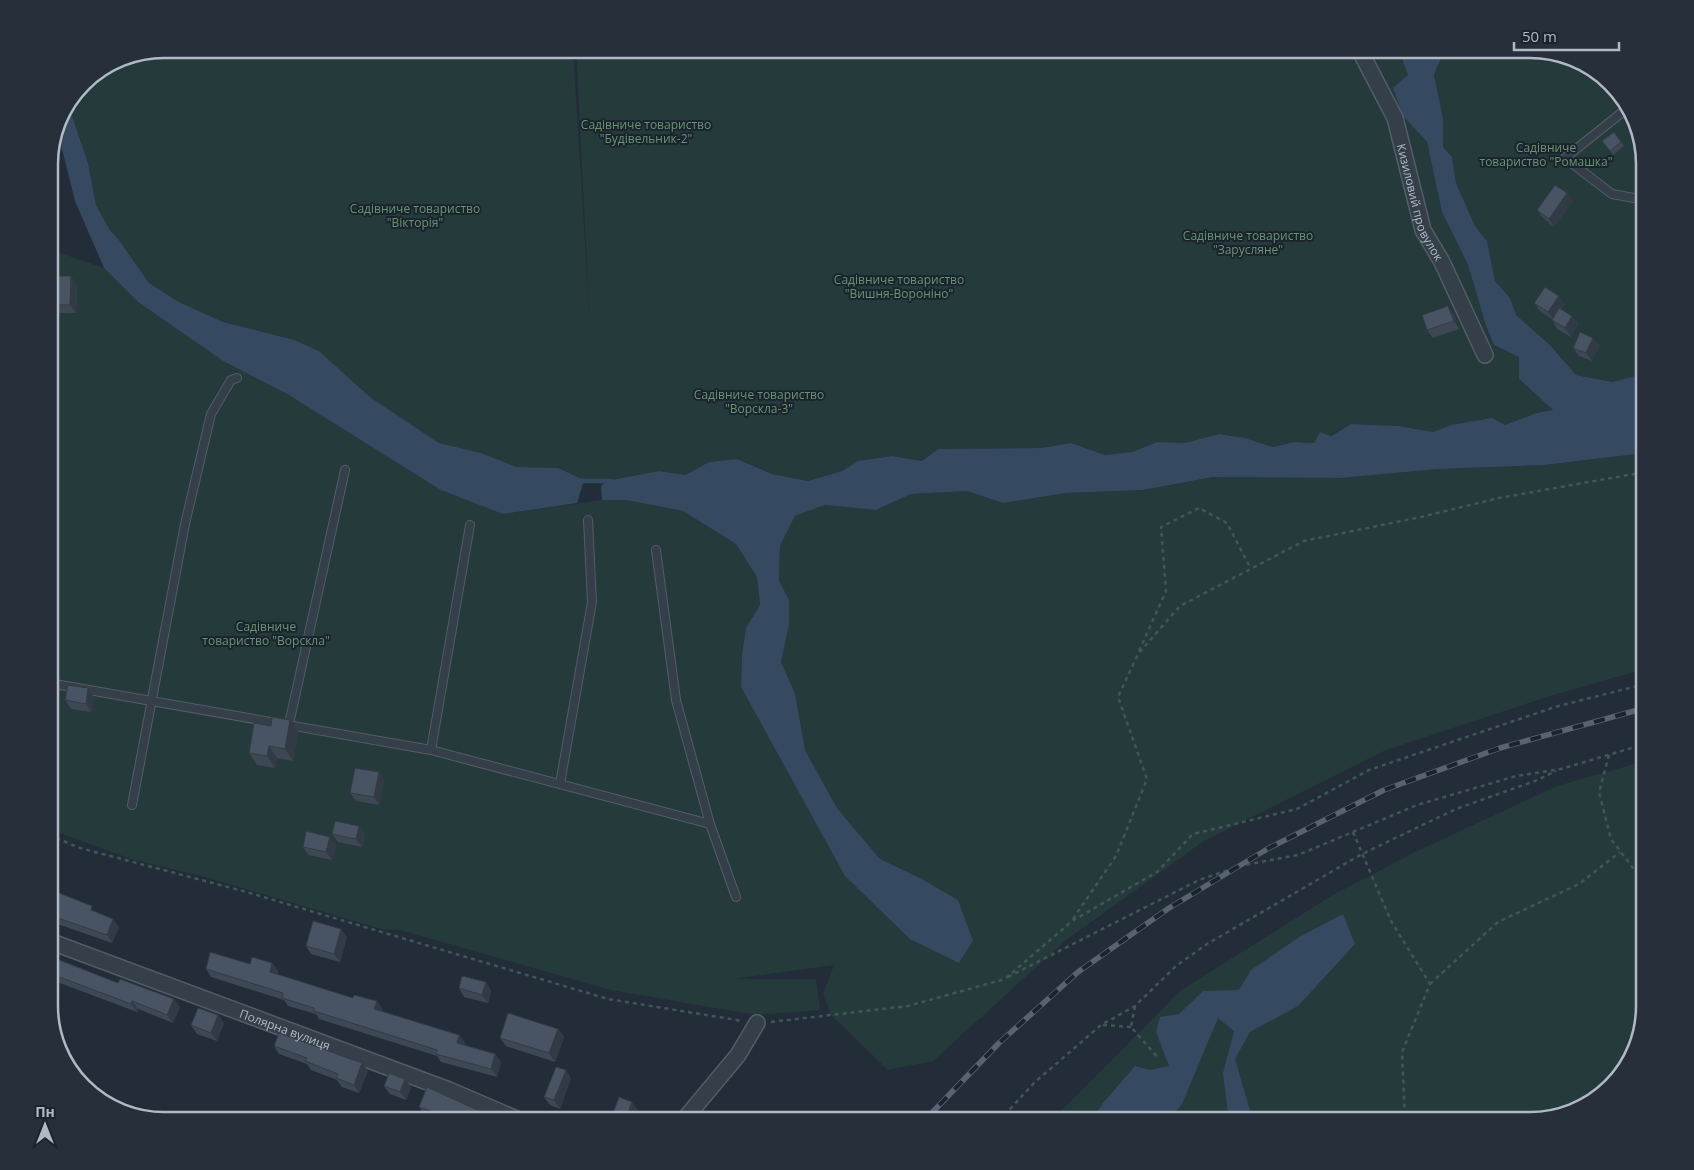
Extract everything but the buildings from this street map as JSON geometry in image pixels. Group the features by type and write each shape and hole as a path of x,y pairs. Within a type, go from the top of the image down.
{"street":[{"name":"Кизиловий провулок","path":"1364,58 1395,118 1423,230 1442,262 1485,355"},
{"name":"Полярна вулиця","path":"58,944 449,1090 500,1112"},
{"path":"690,1112 738,1055 757,1023"}],"lane":[{"path":"1623,112 1565,158 1612,194 1636,198"},
{"path":"132,806 185,524 211,414 232,380 237,378"},
{"path":"289,724 345,470"},
{"path":"560,784 592,602 588,520"},
{"path":"431,750 470,525"},
{"path":"656,550 676,700 710,824 736,897"},
{"path":"58,685 431,750 710,824"}],"path":[{"path":"1138,654 1180,606 1304,541 1421,517 1498,498 1636,475"},
{"path":"1072,921 1116,856 1147,779 1118,697 1166,592 1161,527 1199,508 1227,522 1252,568"},
{"path":"1005,979 1072,921 1157,872 1193,834 1297,809 1369,770 1555,707 1636,686"},
{"path":"58,839 80,848 243,891 608,999 757,1023 908,1006 1005,979 1199,880 1240,866 1298,856 1417,805 1516,776 1561,769 1636,747"},
{"path":"1609,755 1599,792 1611,839 1636,872"},
{"path":"1007,1112 1034,1083 1101,1025 1135,1006 1176,966 1207,944 1362,854 1456,810 1535,781 1561,769"},
{"path":"1353,831 1391,921 1430,984"},
{"path":"1405,1112 1402,1052 1430,984 1498,922 1579,884 1620,852"},
{"path":"1131,1027 1135,1006"},
{"path":"1101,1025 1131,1027 1159,1059"}],"green space":[{"path":"156,58 574,58 590,324 576,58 1401,58 1408,75 1403,116 1427,142 1442,212 1468,265 1486,326 1494,345 1519,357 1519,379 1553,410 1536,413 1505,425 1451,425 1433,432 1399,426 1351,424 1314,443 1294,442 1273,447 1245,438 1219,434 1185,443 1157,442 1132,452 1105,455 1071,443 1041,448 938,449 922,461 892,456 858,461 842,471 808,481 772,474 737,459 709,462 685,475 659,471 606,481 584,480 558,468 517,467 481,453 439,443 370,397 319,351 223,322 179,302 149,283 110,230 96,205 88,163 71,112 84,93 104,75 136,61"},
{"name":"Садівниче товариство \"Ромашка\"","path":"1441,58 1545,58 1558,61 1590,75 1606,88 1615,99 1628,123 1636,149 1636,376 1613,382 1576,375 1550,345 1516,315 1510,298 1495,281 1487,241 1475,226 1456,183 1452,157 1443,147 1443,118 1434,75"},
{"name":"Садівниче товариство \"Ворскла\"","path":"58,252 104,268 138,302 223,361 289,395 503,514 602,500 626,500 683,511 736,544 757,577 760,605 746,628 742,654 741,687 846,876 959,963 973,941 918,877 880,859 837,808 805,750 795,693 781,662 789,625 789,600 779,580 780,546 795,516 825,505 876,510 911,494 967,491 1003,503 1066,493 1143,490 1213,477 1341,478 1438,469 1544,465 1636,454 1636,672 1550,696 1386,750 1204,841 1066,940 933,1061 888,1070 831,1015 823,994 834,965 734,979 816,979 820,1010 756,1015 611,990 396,929 385,930 205,877 131,859 58,832"},
{"path":"1636,764 1636,1021 1631,1041 1619,1066 1590,1095 1565,1107 1538,1112 1060,1112 1180,991 1331,896 1413,853 1557,786"}],"water":[{"path":"1401,58 1441,58 1434,75 1443,118 1443,147 1452,157 1456,183 1475,226 1487,241 1495,281 1510,298 1516,315 1550,345 1576,375 1613,382 1636,376 1636,454 1544,465 1438,469 1341,478 1213,477 1143,490 1066,493 1003,503 967,491 911,494 876,510 825,505 795,516 780,546 779,580 789,600 789,625 781,662 795,693 805,750 837,808 880,859 918,877 958,900 973,941 959,963 910,939 845,876 741,687 742,654 746,628 760,605 757,577 736,544 683,511 626,500 602,500 601,486 606,481 659,471 685,475 709,462 737,459 772,474 808,481 842,471 858,461 892,456 922,461 938,449 1041,448 1071,443 1105,455 1132,452 1157,442 1185,443 1219,434 1245,438 1273,447 1294,442 1314,443 1320,432 1331,436 1351,424 1399,426 1433,432 1451,425 1492,418 1505,425 1536,413 1553,410 1519,379 1519,357 1494,345 1486,326 1468,265 1442,212 1427,142 1403,116 1393,88 1408,75"},
{"path":"71,112 88,163 96,205 110,230 149,283 179,302 223,322 294,340 319,351 370,397 439,443 481,453 517,467 558,468 584,480 577,503 503,514 441,490 289,395 223,361 138,302 104,268 75,201 60,141"},
{"path":"1343,914 1355,944 1298,1006 1250,1032 1235,1059 1250,1112 1228,1112 1223,1073 1234,1031 1218,1018 1182,1104 1175,1112 1097,1112 1135,1066 1150,1070 1169,1066 1156,1032 1160,1017 1179,1014 1203,991 1239,990 1251,970 1301,936"}],"waterway":[{"path":"579,481 611,481"}],"railway":[{"path":"933,1112 999,1043 1078,972 1169,908 1269,848 1384,790 1500,748 1636,710"}],"park label":[{"name":"Садівниче товариство \"Будівельник-2\"","path":"646,131"},
{"name":"Садівниче товариство \"Вікторія\"","path":"415,215"},
{"name":"Садівниче товариство \"Зарусляне\"","path":"1248,242"},
{"name":"Садівниче товариство \"Вишня-Вороніно\"","path":"899,286"},
{"name":"Садівниче товариство \"Ворскла-3\"","path":"759,401"}]}
